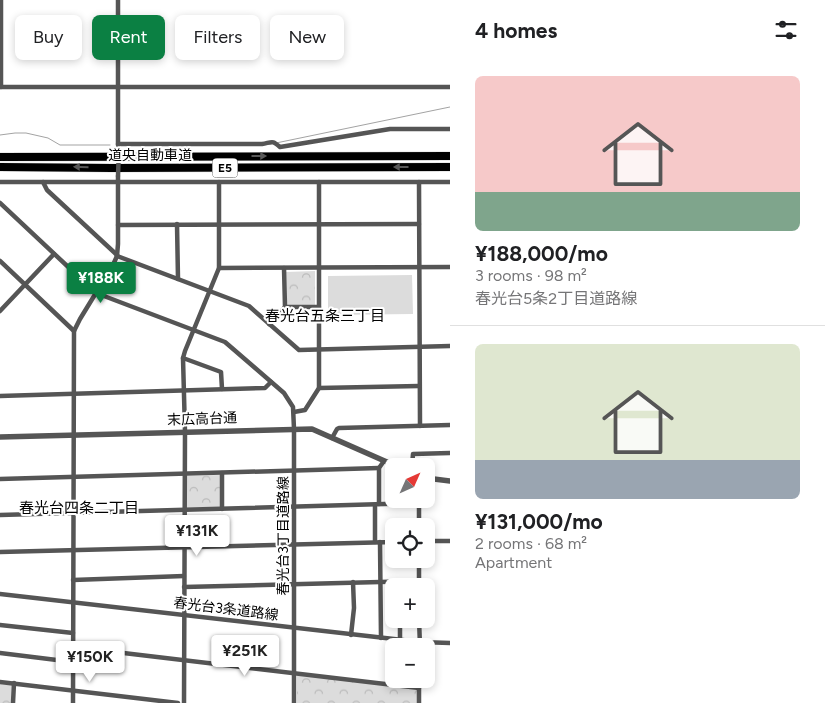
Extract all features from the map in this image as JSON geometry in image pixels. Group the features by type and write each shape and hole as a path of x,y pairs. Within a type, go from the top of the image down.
{"highway":[{"name":"道央自動車道","path":"0,157 450,156"},
{"name":"道央自動車道","path":"0,167 450,167"}],"street":[{"path":"1,0 0,87 450,87"},
{"path":"73,703 74,331 117,255 119,179 118,0"},
{"path":"118,146 277,143 280,147 390,129 450,129"},
{"path":"0,182 119,179 219,182 450,182"},
{"path":"43,182 47,190 117,255 248,306 299,350 450,346"},
{"path":"184,703 185,432 183,358 219,268 219,182"},
{"path":"0,203 96,293 226,342 284,393 294,412 305,410 319,388 319,182"},
{"path":"419,182 420,426"},
{"path":"177,224 178,279"},
{"path":"118,225 419,224"},
{"path":"1,307 54,254"},
{"path":"0,261 74,331"},
{"path":"219,268 450,267"},
{"path":"269,324 284,307 284,268"},
{"path":"284,307 319,307"},
{"path":"183,358 221,372 222,389"},
{"path":"0,396 265,388 271,382"},
{"path":"319,388 420,386"},
{"name":"春光台3丁目道路線","path":"294,412 294,703"},
{"path":"332,438 336,429 339,428 450,425"},
{"name":"末広高台通","path":"0,437 312,429 384,461"},
{"path":"413,458 413,454 450,453"},
{"path":"381,638 377,504 379,468 384,461"},
{"path":"0,479 379,468"},
{"path":"222,473 222,510"},
{"path":"435,479 450,481"},
{"path":"0,516 385,503"},
{"path":"435,541 450,541"},
{"path":"0,552 385,542"},
{"path":"73,580 184,576"},
{"path":"351,635 354,608 353,582"},
{"path":"184,587 385,582"},
{"name":"春光台3条道路線","path":"0,594 385,638"},
{"path":"0,625 73,633"},
{"name":"春光台3条道路線","path":"435,644 450,643"},
{"path":"73,647 385,684"},
{"path":"0,653 73,662"},
{"path":"0,682 178,703"},
{"path":"13,703 14,683"},
{"path":"419,688 419,703"}],"green space":[{"path":"315,271 315,305 287,305 286,272"},
{"path":"412,275 413,314 328,315 328,276"},
{"path":"220,475 221,507 187,508 187,476"},
{"path":"297,675 385,685 385,688 418,689 418,703 297,703"},
{"path":"0,684 12,685 11,703 0,703"}],"waterway":[{"path":"276,143 450,107"},
{"path":"0,135 26,133 48,138 60,145 110,145"}],"district":[{"name":"春光台五条三丁目","path":"325,316"},
{"name":"春光台四条二丁目","path":"79,508"}]}
